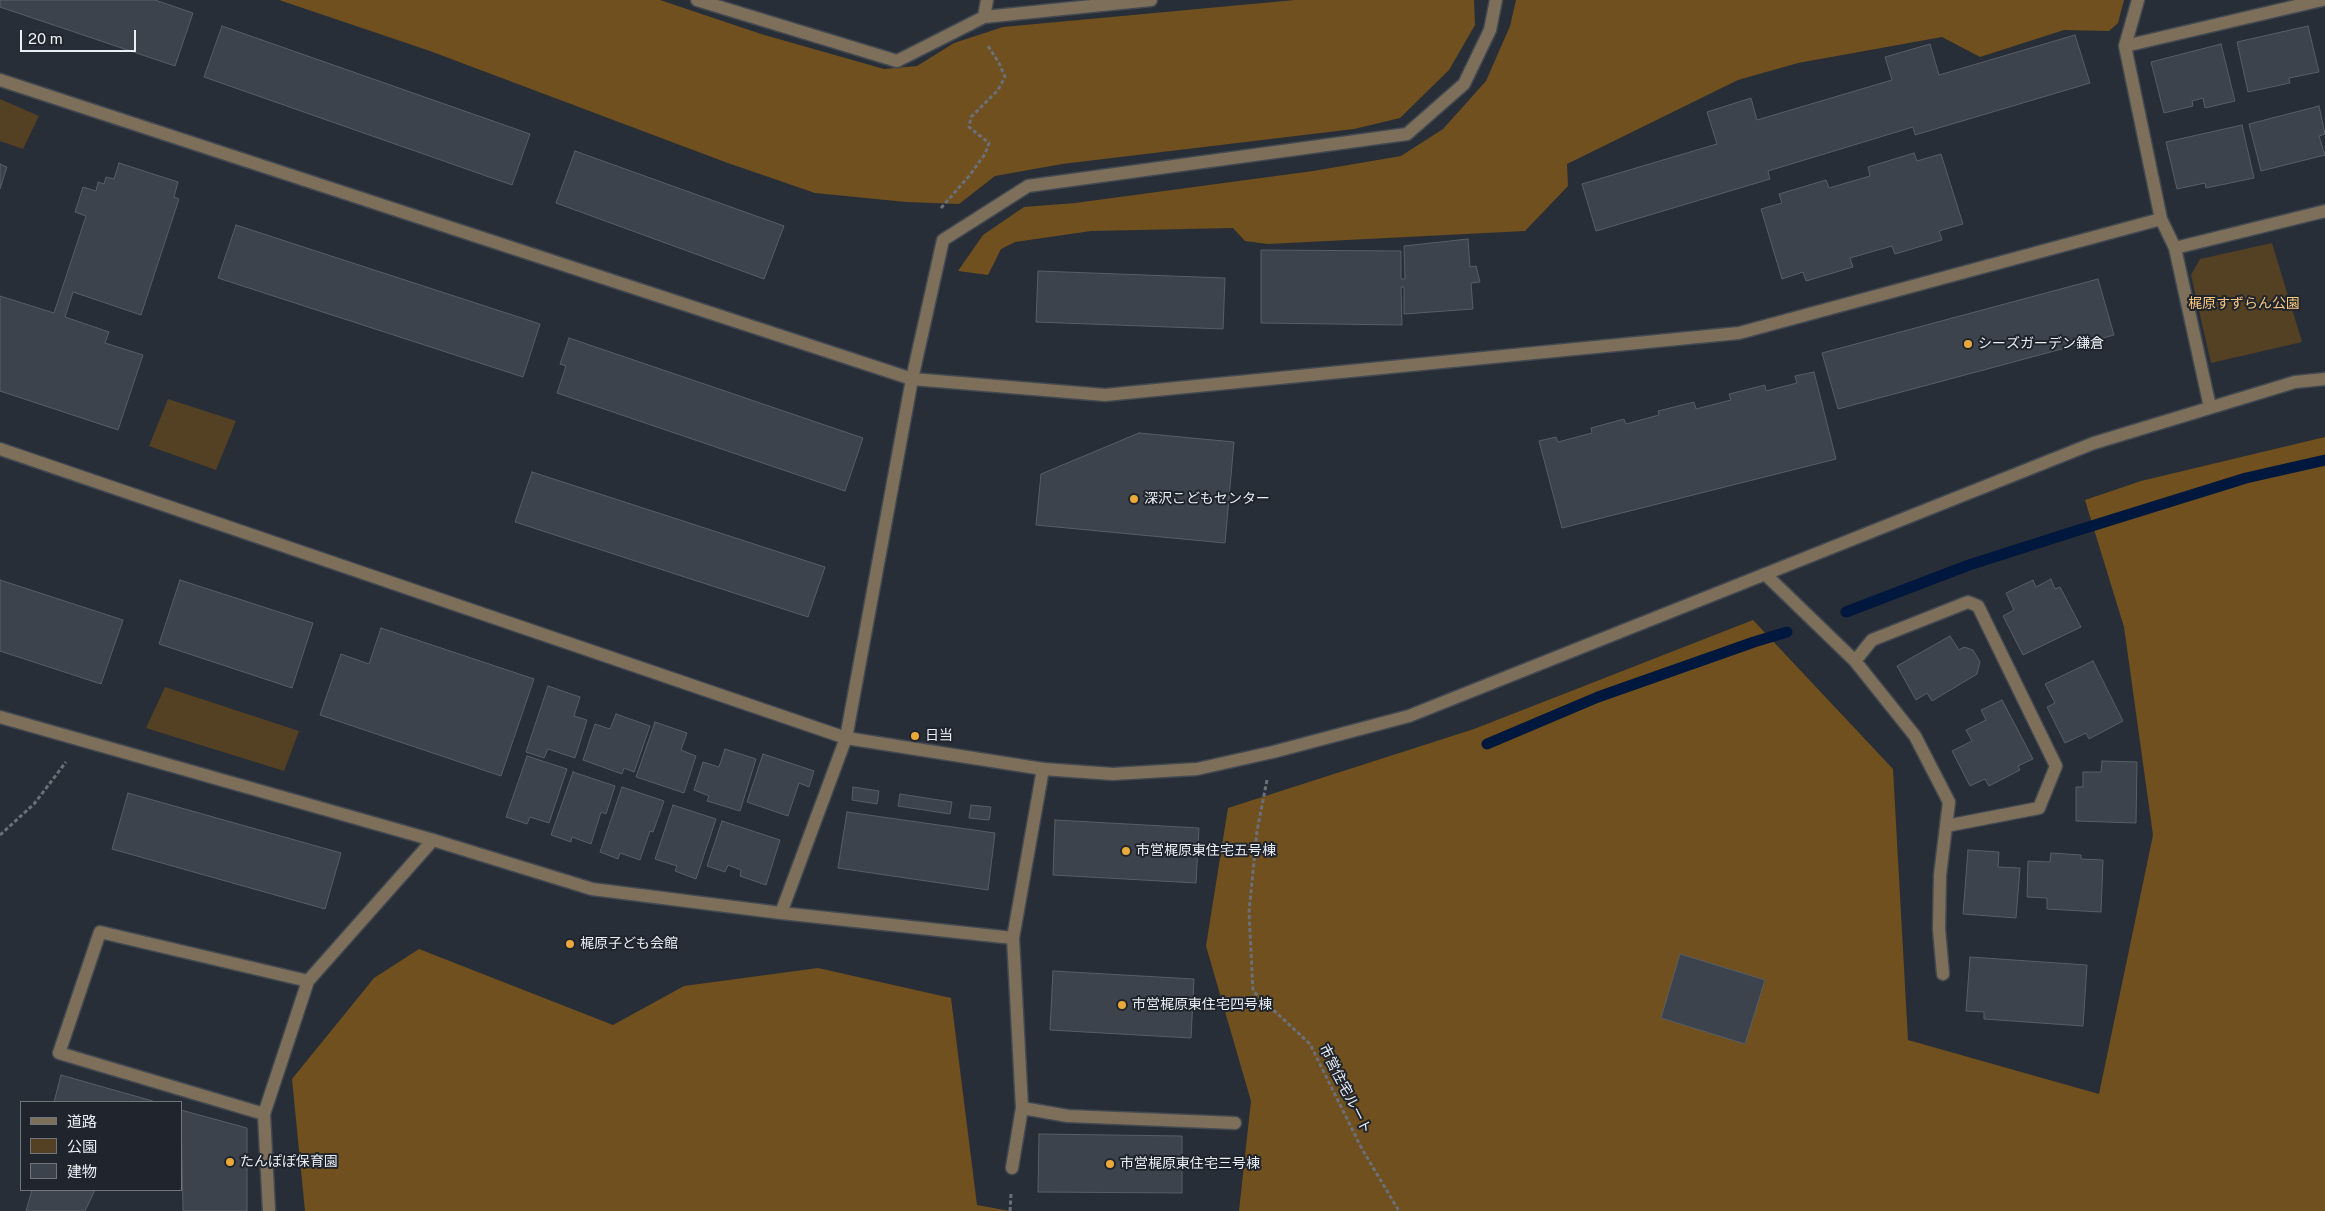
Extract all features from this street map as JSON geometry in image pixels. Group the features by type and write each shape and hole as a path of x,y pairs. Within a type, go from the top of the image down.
{"street":[{"path":"697,0 897,61 984,17 1151,0"},
{"path":"984,17 987,0"},
{"path":"781,913 846,738 912,378 943,240 1028,186 1407,134 1464,84 1490,30 1496,0"},
{"path":"2138,0 2124,46 2161,219 2175,248 2210,407"},
{"path":"2124,46 2322,0"},
{"path":"0,80 912,378 1105,395 1739,334 2161,219"},
{"path":"2175,248 2325,211"},
{"path":"0,449 846,738 1043,769 1113,774 1197,769 1272,752 1409,716 2094,443 2295,382 2325,379"},
{"path":"1765,574 1855,661 1915,736 1949,802 1940,893 1939,929 1943,974"},
{"path":"1855,661 1872,640 1968,602 1978,606 2056,766 2039,808 1946,826"},
{"path":"0,717 433,840 592,888 781,913 1013,938"},
{"path":"1012,1168 1022,1108 1013,938 1043,769"},
{"path":"269,1211 264,1114 308,980 433,840"},
{"path":"264,1114 59,1052 100,932 308,980"},
{"path":"1022,1108 1068,1116 1235,1123"}],"path":[{"path":"943,240 934,224 940,209 969,176 985,154 989,143 969,127 971,117 998,90 1005,77 999,63 988,47 982,31 984,17"},
{"path":"0,835 34,804 83,740"},
{"name":"市営住宅ルート","path":"1272,752 1257,831 1249,912 1253,991 1310,1044 1362,1149 1399,1211"}],"green space":[{"path":"0,99 39,116 23,149 0,141"},
{"name":"梶原すずらん公園","path":"2272,243 2302,342 2211,363 2191,275 2200,259"},
{"path":"168,399 236,421 216,470 149,446"},
{"path":"165,687 299,731 284,771 146,728"}],"shaded area":[{"path":"279,0 660,0 761,34 884,69 917,66 954,43 1003,27 1295,0 1474,0 1475,25 1449,70 1400,118 1354,129 1062,164 995,176 959,204 906,202 815,193 725,162 430,51"},
{"path":"1516,0 2124,0 2118,23 2109,31 2064,30 1980,57 1942,37 1798,63 1738,80 1567,164 1568,186 1525,231 1268,244 1245,241 1233,228 1091,231 1015,242 1001,249 988,275 958,271 983,235 1024,207 1075,203 1313,171 1401,156 1443,129 1486,81 1510,26"},
{"path":"2325,437 2325,1211 1239,1211 1251,1101 1206,946 1228,808 1474,729 1753,620 1893,769 1908,1040 2099,1094 2153,835 2124,627 2085,500 2141,481"},
{"path":"419,949 613,1025 684,986 818,968 951,998 977,1205 1010,1211 305,1211 292,1079 374,978"}],"building":[{"path":"0,0 155,0 193,13 175,66 0,7"},
{"path":"222,26 530,134 512,185 204,77"},
{"path":"2308,26 2319,72 2289,78 2290,83 2248,92 2237,42"},
{"path":"2075,35 2090,83 1915,135 1913,127 1768,171 1770,179 1596,231 1582,184 1717,144 1707,112 1751,98 1757,120 1892,80 1885,57 1930,44 1939,75"},
{"path":"2221,44 2235,101 2205,108 2203,98 2192,101 2193,106 2164,113 2151,62"},
{"path":"2319,106 2325,134 2319,136 2325,155 2261,171 2249,124"},
{"path":"2242,125 2254,178 2206,188 2205,183 2177,189 2166,142"},
{"path":"575,151 784,226 764,279 556,203"},
{"path":"1914,153 1917,161 1941,154 1963,224 1939,231 1942,240 1895,254 1892,246 1850,258 1853,267 1806,281 1803,272 1782,279 1761,209 1782,203 1779,194 1826,180 1829,188 1870,176 1868,167"},
{"path":"119,163 178,182 174,197 179,199 141,315 73,292 65,317 109,332 105,343 143,355 118,430 0,391 0,296 54,313 86,216 75,212 83,187 96,191 98,182 104,184 106,177 114,179"},
{"path":"0,164 7,167 0,189"},
{"path":"236,225 540,324 523,377 218,278"},
{"path":"1468,239 1470,267 1476,266 1480,282 1471,283 1473,309 1404,314 1404,287 1401,287 1402,325 1261,323 1261,250 1401,251 1401,279 1405,279 1404,246"},
{"path":"1038,271 1225,278 1223,329 1036,322"},
{"name":"シーズガーデン鎌倉","path":"2098,279 2114,335 1838,409 1822,353"},
{"path":"569,338 863,438 845,491 557,393 566,366 560,364"},
{"path":"1814,372 1836,459 1562,528 1539,441 1556,437 1558,442 1592,433 1591,428 1624,419 1626,424 1659,415 1658,411 1694,402 1696,409 1731,400 1729,394 1765,385 1766,391 1797,383 1795,376"},
{"name":"深沢こどもセンター","path":"1139,433 1234,442 1225,543 1036,525 1041,474"},
{"path":"532,472 825,567 808,617 515,522"},
{"path":"2051,579 2055,589 2060,587 2081,627 2023,655 2003,616 2014,610 2006,593 2033,580 2036,587"},
{"path":"0,580 123,620 101,684 0,651"},
{"path":"180,580 313,623 292,688 159,644"},
{"path":"381,628 534,679 501,776 320,715 341,654 369,664"},
{"path":"1950,636 1959,650 1964,647 1973,650 1980,662 1977,674 1932,701 1927,693 1916,700 1897,666"},
{"path":"2093,661 2123,721 2089,739 2086,733 2065,743 2047,707 2055,703 2045,684"},
{"path":"548,686 580,697 574,716 587,720 575,758 548,749 544,758 526,752"},
{"path":"2002,700 2033,759 2018,766 2020,770 1989,786 1985,779 1970,786 1952,751 1972,741 1966,730 1986,720 1981,710"},
{"path":"616,714 650,726 634,772 624,768 622,774 583,760 595,724 610,729"},
{"path":"655,722 687,733 681,750 696,756 684,793 636,777"},
{"path":"725,749 756,759 740,811 707,801 709,796 694,790 703,762 719,767"},
{"path":"763,754 814,771 809,787 799,783 788,816 747,802"},
{"path":"527,756 567,769 549,823 530,817 527,824 506,817"},
{"path":"2102,761 2137,762 2136,823 2076,821 2076,787 2083,787 2083,772 2101,772"},
{"path":"573,772 615,786 606,814 601,812 591,844 572,837 571,842 551,835"},
{"path":"622,787 664,801 653,832 650,831 640,860 620,853 618,859 600,852"},
{"path":"853,787 879,791 877,804 852,800"},
{"path":"128,793 341,853 325,909 112,849"},
{"path":"900,794 952,802 950,814 898,806"},
{"path":"673,805 716,819 696,879 675,871 677,866 655,859"},
{"path":"971,805 991,807 989,820 969,818"},
{"path":"847,812 995,833 988,890 838,868"},
{"name":"市営梶原東住宅五号棟","path":"1055,820 1199,828 1196,883 1053,875"},
{"path":"722,821 780,840 766,885 740,876 741,870 728,865 725,872 707,866"},
{"path":"1968,850 1999,852 1998,867 2020,868 2016,918 1963,914"},
{"path":"2051,853 2081,855 2081,859 2103,860 2101,912 2047,909 2047,898 2027,897 2028,861 2050,862"},
{"path":"1680,954 1765,980 1745,1044 1661,1018"},
{"path":"1970,957 2087,965 2083,1026 1984,1019 1984,1012 1966,1011"},
{"name":"市営梶原東住宅四号棟","path":"1053,971 1194,979 1191,1038 1050,1030"},
{"path":"61,1075 152,1101 54,1101"},
{"path":"182,1110 247,1128 247,1211 183,1211"},
{"name":"市営梶原東住宅三号棟","path":"1039,1134 1182,1136 1182,1193 1038,1192"},
{"path":"32,1191 95,1191 85,1211 26,1211"}],"waterway":[{"path":"1846,612 1969,565 2066,534 2246,478 2325,460"},
{"path":"1487,744 1598,697 1787,632"}],"place":[{"name":"シーズガーデン鎌倉","path":"1968,344"},
{"name":"深沢こどもセンター","path":"1134,499"},
{"name":"日当","path":"915,736"},
{"name":"市営梶原東住宅五号棟","path":"1126,851"},
{"name":"梶原子ども会館","path":"570,944"},
{"name":"市営梶原東住宅四号棟","path":"1122,1005"},
{"name":"たんぽぽ保育園","path":"230,1162"},
{"name":"市営梶原東住宅三号棟","path":"1110,1164"}]}
